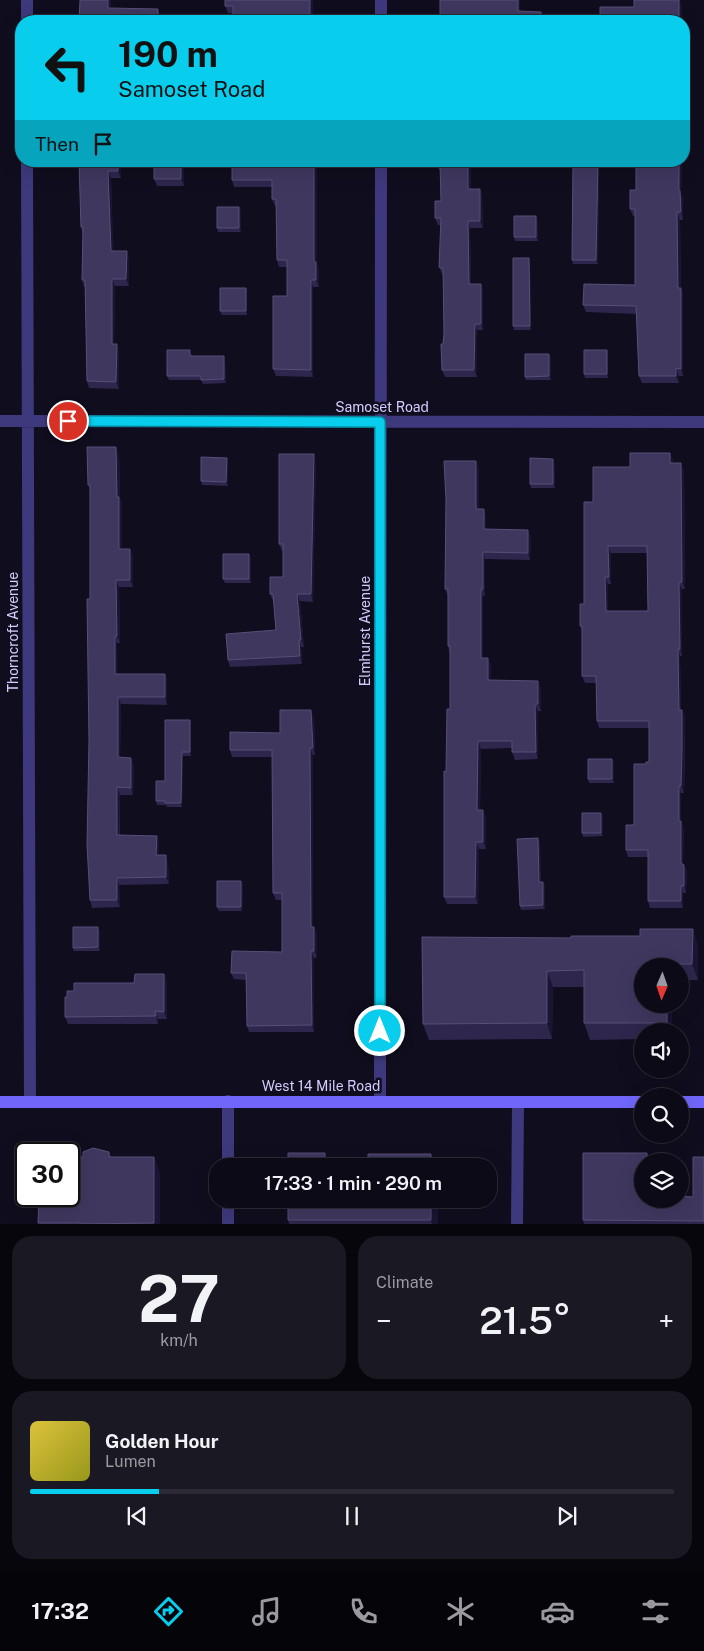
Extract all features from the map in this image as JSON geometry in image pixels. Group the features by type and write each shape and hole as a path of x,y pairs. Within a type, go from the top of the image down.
{"main road":[{"name":"West 14 Mile Road","path":"0,1102 634,1102"},
{"path":"689,1102 704,1102"}],"street":[{"path":"27,0 27,15"},
{"path":"381,0 381,15"},
{"name":"Thorncroft Avenue","path":"27,167 30,1102"},
{"name":"Elmhurst Avenue","path":"380,1101 381,167"},
{"name":"Samoset Road","path":"0,421 704,422"},
{"path":"228,1101 228,1158"},
{"path":"517,1224 518,1102"},
{"path":"228,1208 228,1224"}],"building":[{"path":"80,0 108,0 108,8 158,9 158,15 79,15"},
{"path":"225,0 310,0 310,15 233,15 233,6 225,6"},
{"path":"440,0 518,0 518,11 541,12 541,15 440,15"},
{"path":"634,0 679,0 679,15 600,15 600,7 634,7"},
{"path":"79,167 118,167 118,171 108,171 111,251 127,251 126,279 112,279 112,344 117,344 116,382 87,381 85,280 82,280 83,227 81,227"},
{"path":"154,167 181,167 181,179 154,179"},
{"path":"232,167 314,167 314,262 316,262 316,280 311,280 311,370 273,369 273,296 287,296 287,260 277,260 276,199 272,199 272,180 232,180"},
{"path":"440,167 468,167 468,189 480,189 480,221 468,221 469,284 481,284 481,324 475,324 474,370 442,370 441,344 443,344 444,333 443,269 439,267 441,218 435,218 435,201 441,201"},
{"path":"573,167 598,167 596,260 572,260"},
{"path":"636,167 679,167 681,212 677,212 678,288 681,288 681,369 676,368 676,376 639,376 636,306 583,305 584,284 635,285 635,209 630,209 630,190 636,190"},
{"path":"217,207 239,207 239,228 217,228"},
{"path":"514,216 536,216 536,237 514,237"},
{"path":"513,258 529,258 530,326 513,326"},
{"path":"220,288 246,288 246,311 220,311"},
{"path":"167,350 190,350 190,356 224,356 224,379 201,380 201,376 167,376"},
{"path":"584,350 607,350 607,374 584,374"},
{"path":"525,354 549,354 549,376 525,377"},
{"path":"87,447 116,447 117,497 119,497 119,549 130,549 130,580 116,580 117,636 115,636 115,674 165,674 165,697 118,697 118,757 131,758 131,788 117,787 117,835 157,836 156,855 166,855 166,877 117,878 117,900 90,900 87,844 89,741 87,599 90,599 90,485 88,485"},
{"path":"630,453 670,453 670,463 681,463 682,582 679,583 680,649 678,649 679,710 682,710 682,752 681,786 679,786 679,821 681,821 681,863 684,865 684,886 681,886 681,901 648,901 648,850 626,850 626,825 634,825 634,764 646,764 646,762 649,762 649,721 597,721 596,676 582,676 580,604 584,604 584,502 593,502 593,467 630,467","holes":["608,546 647,546 648,611 606,611 605,577 609,577"]},
{"path":"279,454 314,454 311,594 297,594 301,640 299,640 300,656 228,660 226,634 276,630 273,594 270,594 270,577 283,577 283,544 279,544"},
{"path":"201,457 227,458 226,482 201,481"},
{"path":"530,458 553,459 553,484 530,484"},
{"path":"444,461 476,461 476,509 484,509 484,529 528,530 528,553 483,552 481,658 488,658 488,680 538,681 538,704 535,704 536,752 512,752 512,741 478,741 477,810 483,810 483,842 476,842 475,897 444,897 444,771 446,772 447,709 450,709 450,646 448,646 448,589 445,589 446,499"},
{"path":"223,554 249,554 249,579 223,579"},
{"path":"280,710 311,710 313,748 310,748 311,927 314,927 314,951 311,951 312,1025 247,1026 246,973 231,973 232,951 282,952 282,893 273,893 272,750 230,750 230,732 280,733"},
{"path":"165,720 190,720 190,752 182,752 181,803 156,801 156,781 165,781"},
{"path":"588,759 612,759 612,779 588,779"},
{"path":"582,813 601,813 601,833 582,833"},
{"path":"538,838 539,882 543,882 543,905 520,906 517,839"},
{"path":"217,881 241,881 241,907 217,907"},
{"path":"73,927 98,927 98,947 73,948"},
{"path":"640,929 693,929 692,964 689,964 689,958 634,958 634,1013 667,1013 667,1023 584,1023 584,970 547,971 547,1023 423,1024 422,937 571,938 571,936 640,936"},
{"path":"135,974 164,974 164,1012 155,1011 156,1016 65,1017 65,997 67,997 67,991 74,991 74,983 134,983"},
{"path":"93,1148 109,1152 109,1157 154,1157 154,1223 38,1223 39,1207 80,1207 80,1157 83,1157 83,1152"},
{"path":"288,1153 325,1153 325,1158 288,1158"},
{"path":"583,1153 634,1153 634,1208 689,1208 689,1197 693,1197 693,1157 704,1157 704,1221 583,1220"},
{"path":"368,1154 431,1154 431,1158 368,1158"},
{"path":"288,1208 431,1208 431,1220 288,1220"}],"route":[{"path":"68,421 380,422 380,1031"}]}
